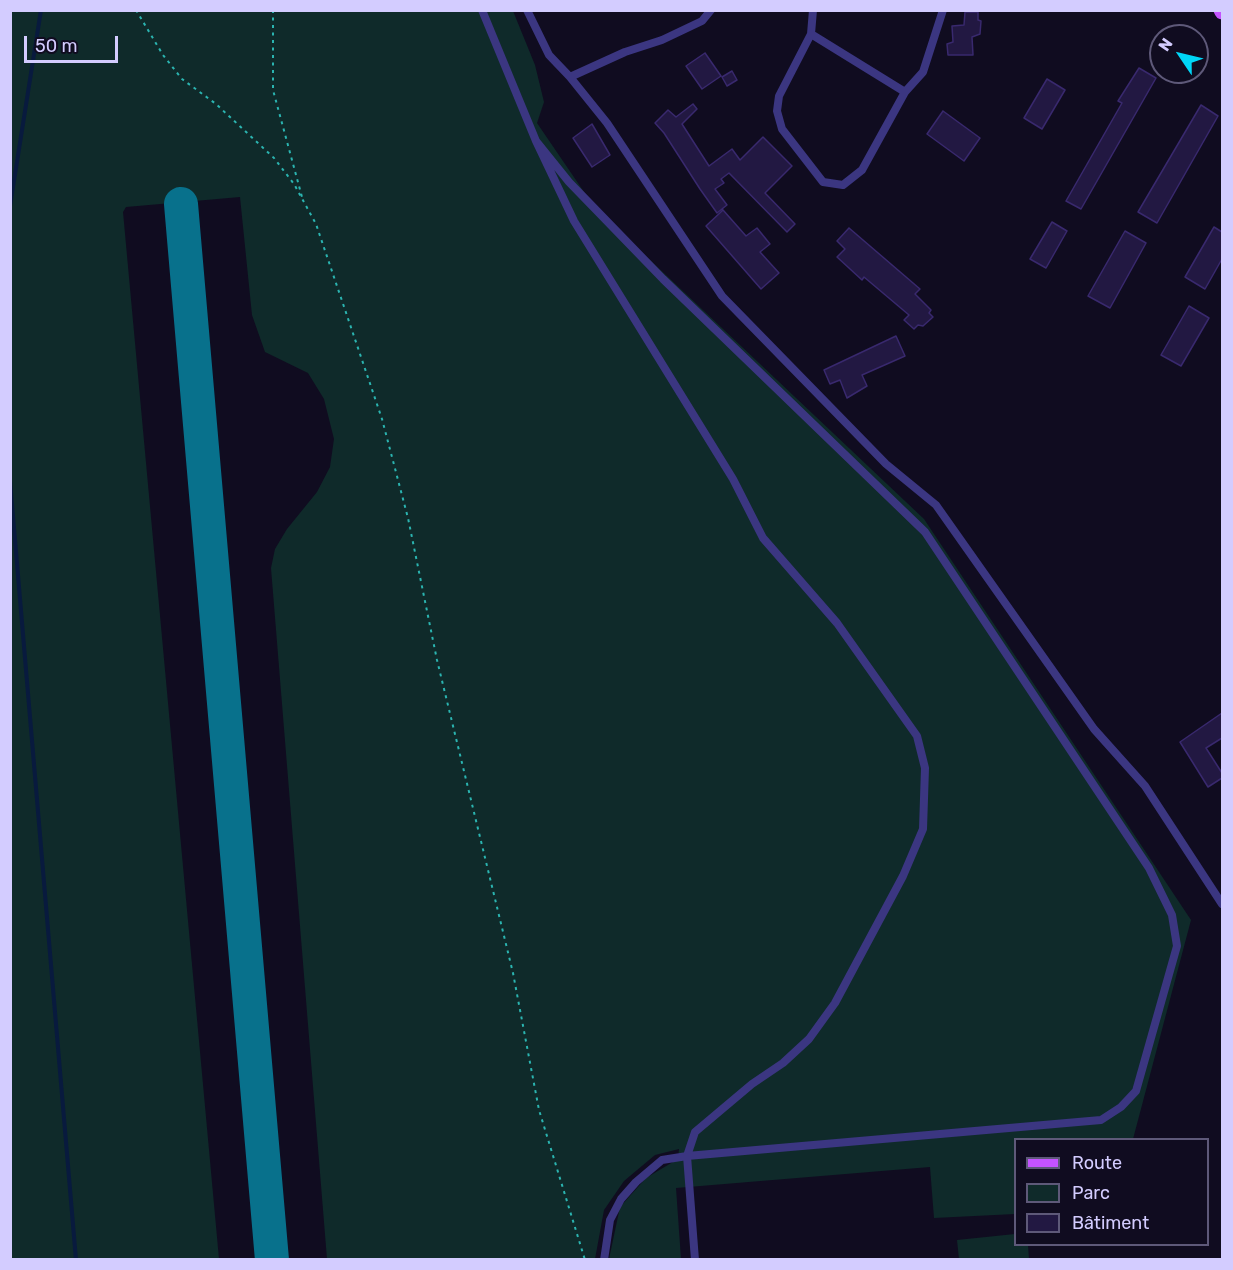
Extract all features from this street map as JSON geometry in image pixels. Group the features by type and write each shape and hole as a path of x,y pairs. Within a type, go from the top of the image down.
{"lane":[{"path":"482,10 536,141 574,221 733,479 763,538 837,623 917,736 925,768 923,830 903,876 835,1003 810,1039 695,1132 687,1156 695,1260"},
{"path":"527,10 549,56 570,77 607,123 722,296 886,464 936,505 1094,729 1145,786 1222,904"},
{"path":"570,77 625,52 662,40 702,21 711,10"},
{"path":"813,10 811,34 779,96 777,111 782,129 823,182 843,185 862,170 905,92 923,72 943,10"},
{"path":"811,34 905,92"},
{"path":"536,141 569,182 663,279 925,532 1149,868 1172,915 1177,946 1136,1091 1121,1107 1101,1120 662,1160 636,1182 621,1199 610,1220 604,1260"}],"path":[{"path":"136,10 158,48 182,79 247,131 281,167 316,224 382,419 408,519 437,660 513,973 539,1110 585,1260"},
{"path":"273,10 273,90 304,202"}],"green space":[{"path":"10,11 513,11 535,65 544,102 537,123 595,208 924,519 1191,920 1133,1138 1014,1138 1014,1214 934,1218 930,1167 676,1188 681,1259 609,1259 620,1207 646,1178 678,1159 679,1149 655,1155 624,1181 604,1210 595,1259 327,1259 271,568 275,549 287,529 317,492 330,467 334,439 324,399 308,373 265,352 252,315 240,197 126,207 123,212 219,1259 11,1259"},
{"path":"1014,1234 1014,1246 1028,1246 1029,1259 959,1259 957,1240"}],"building":[{"path":"965,12 978,12 978,20 981,21 980,34 972,37 973,55 948,55 947,44 953,42 952,26 964,25"},
{"path":"705,53 721,76 702,89 686,66"},
{"path":"1139,68 1149,74 1149,84 1153,84 1081,209 1066,201 1122,103 1118,101"},
{"path":"732,71 737,80 727,86 722,77"},
{"path":"1047,79 1065,90 1042,129 1024,118"},
{"path":"693,104 697,109 682,124 709,166 732,149 740,160 763,137 792,166 765,193 795,224 787,232 729,173 721,179 724,183 715,189 727,205 717,213 655,123 668,110 676,117"},
{"path":"1201,105 1218,116 1157,223 1138,212"},
{"path":"943,111 980,138 964,161 927,134"},
{"path":"592,124 610,155 592,167 573,138"},
{"path":"723,210 746,236 757,228 770,244 760,252 779,273 761,289 706,226"},
{"path":"1052,222 1067,231 1046,268 1030,259"},
{"path":"1214,227 1222,232 1222,259 1205,289 1185,277"},
{"path":"849,228 920,289 915,294 931,310 929,313 933,317 923,326 918,325 914,329 904,320 909,315 864,277 862,280 837,257 845,249 837,241"},
{"path":"1125,231 1146,243 1110,308 1088,296"},
{"path":"1189,306 1209,318 1181,366 1161,355"},
{"path":"896,336 905,356 862,375 867,386 847,398 840,380 830,384 824,370"},
{"path":"1222,713 1222,738 1206,748 1222,773 1222,778 1208,787 1180,742"}],"waterway":[{"path":"10,206 41,10"},
{"path":"10,481 76,1260"}],"taxiway":[{"path":"181,204 272,1260"}]}
